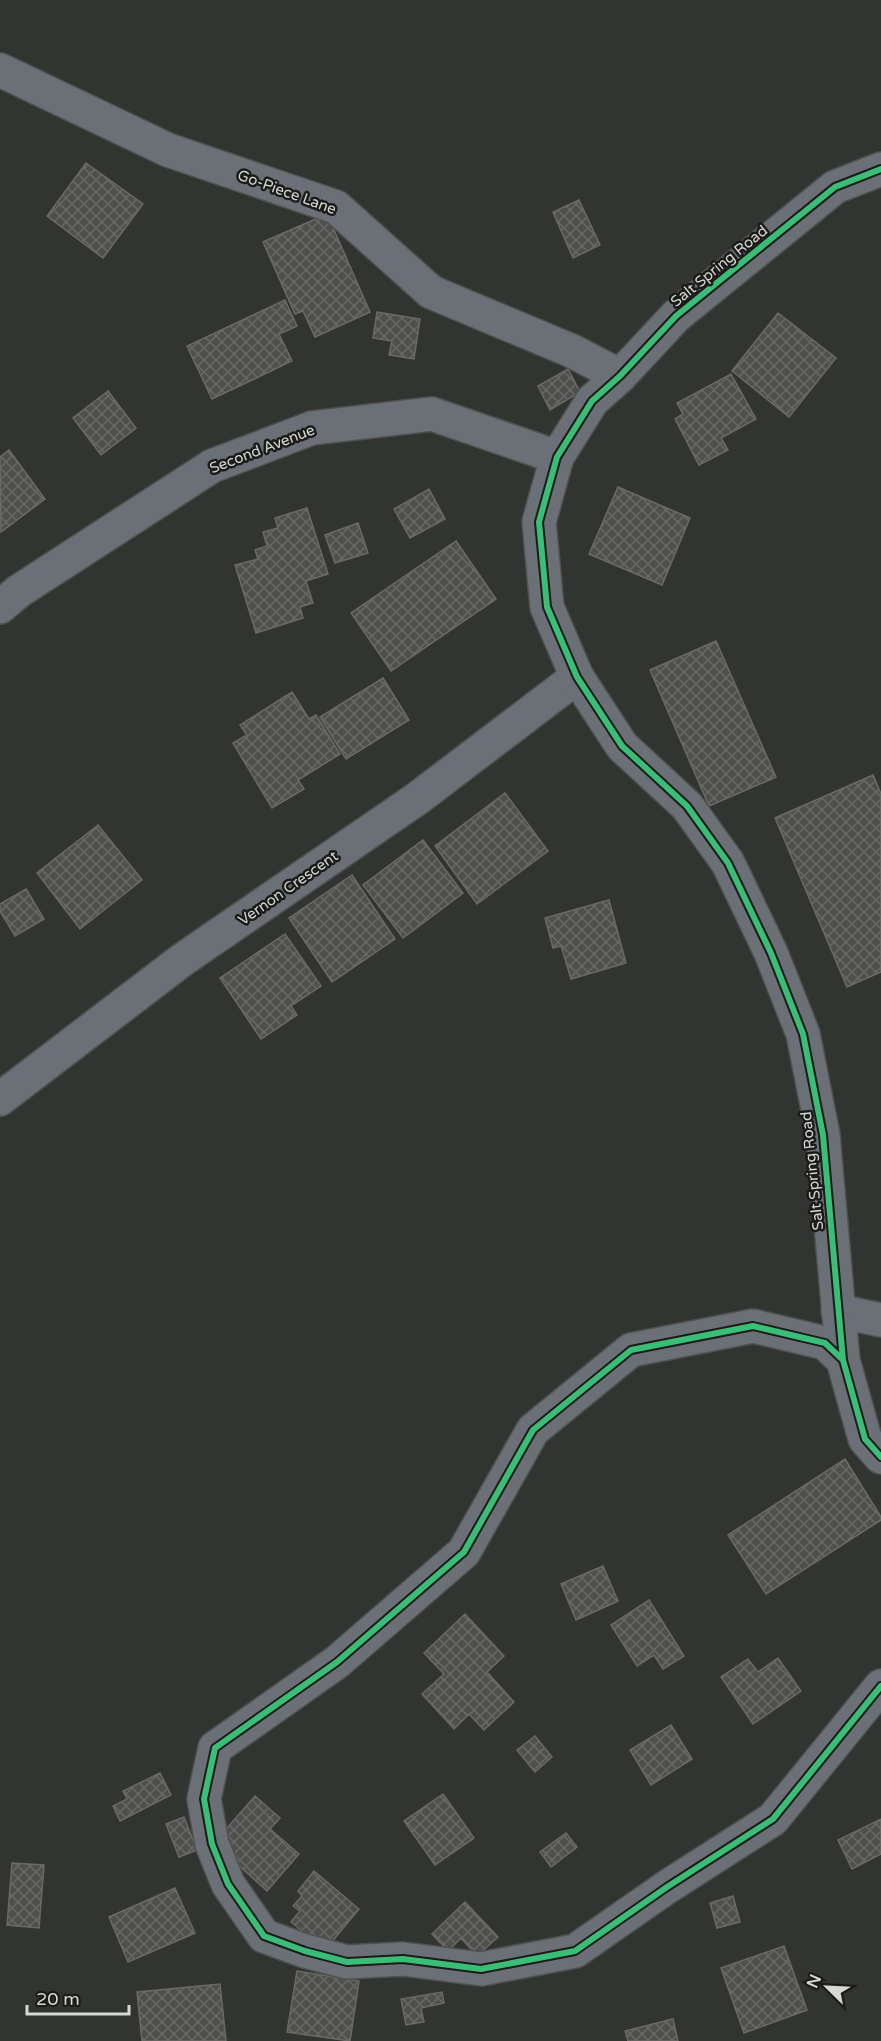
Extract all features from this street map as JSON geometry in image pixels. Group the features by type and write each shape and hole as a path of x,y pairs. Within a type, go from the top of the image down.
{"street":[{"name":"Go-Piece Lane","path":"0,70 168,150 336,207 431,292 572,351 620,376"},
{"name":"Salt Spring Road","path":"881,169 835,187 676,316 620,376 592,401 557,458 539,522 547,607 577,677 622,746 687,806 728,863 771,953 803,1034 823,1135 843,1360 865,1439 881,1457"},
{"name":"Second Avenue","path":"0,607 19,591 212,466 312,428 432,414 557,458"},
{"name":"Vernon Crescent","path":"0,1099 182,960 418,798 577,677"},
{"path":"838,1311 881,1320"},
{"path":"843,1360 825,1343 753,1326 632,1350 533,1430 464,1552 337,1662 215,1748 204,1798 212,1845 228,1884 264,1936 305,1951 347,1962 404,1959 481,1969 575,1951 667,1887 773,1819 881,1686"}],"building":[{"path":"86,163 143,204 103,258 47,216"},
{"path":"579,200 600,245 573,258 553,212"},
{"path":"327,214 370,312 315,337 303,311 295,314 263,242"},
{"path":"285,300 297,326 279,334 292,361 212,399 187,346"},
{"path":"377,312 420,319 414,359 389,355 392,341 373,338"},
{"path":"778,313 836,358 789,417 732,371"},
{"path":"568,369 580,392 550,410 538,386"},
{"path":"731,374 756,419 721,438 728,450 699,465 675,419 683,414 677,403"},
{"path":"108,391 136,428 101,455 73,418"},
{"path":"9,450 45,499 1,532 0,457"},
{"path":"618,487 690,518 662,585 589,554"},
{"path":"429,489 445,519 410,538 394,509"},
{"path":"307,508 328,574 306,581 313,603 300,607 303,618 256,633 235,565 258,559 255,550 267,546 263,532 278,528 275,518"},
{"path":"358,523 368,553 335,563 325,535"},
{"path":"456,541 496,599 391,671 351,613"},
{"path":"716,641 776,777 709,806 650,670"},
{"path":"383,678 409,720 346,759 320,717"},
{"path":"292,692 309,719 316,715 340,754 298,780 304,789 272,808 233,743 247,735 240,725"},
{"path":"873,775 881,794 881,972 847,987 775,818"},
{"path":"505,793 548,851 477,904 435,846"},
{"path":"98,825 142,880 80,929 37,873"},
{"path":"423,840 463,893 403,938 363,885"},
{"path":"352,875 395,939 332,982 289,918"},
{"path":"26,889 44,919 15,936 0,911 0,904"},
{"path":"609,900 626,963 571,979 561,946 553,948 545,918"},
{"path":"285,934 321,986 291,1006 297,1015 261,1039 220,978"},
{"path":"845,1459 881,1520 766,1594 728,1535"},
{"path":"603,1566 618,1601 576,1620 561,1584"},
{"path":"649,1600 684,1656 663,1669 654,1655 637,1666 611,1625"},
{"path":"465,1614 504,1656 487,1672 514,1702 484,1730 469,1714 454,1729 422,1694 444,1674 424,1653"},
{"path":"778,1658 801,1691 753,1724 721,1677 748,1659 758,1672"},
{"path":"671,1725 692,1759 651,1785 630,1750"},
{"path":"535,1736 552,1757 535,1772 517,1750"},
{"path":"160,1773 171,1795 120,1821 113,1806 127,1799 123,1791"},
{"path":"443,1794 474,1838 435,1865 404,1821"},
{"path":"255,1796 280,1818 270,1829 299,1854 267,1891 225,1853 231,1846 220,1836"},
{"path":"184,1817 197,1850 179,1857 166,1824"},
{"path":"881,1819 881,1854 852,1869 838,1840"},
{"path":"566,1833 577,1847 551,1867 540,1852"},
{"path":"12,1863 44,1865 39,1928 7,1925"},
{"path":"314,1871 359,1909 325,1950 291,1922 300,1911 293,1906 302,1896 298,1891"},
{"path":"175,1888 195,1933 128,1962 109,1917"},
{"path":"733,1896 740,1922 717,1928 710,1903"},
{"path":"465,1902 498,1937 477,1956 461,1938 448,1951 432,1934"},
{"path":"784,1946 807,2010 744,2033 721,1968"},
{"path":"297,1971 359,1981 350,2041 287,2032"},
{"path":"220,1984 226,2041 142,2041 137,1992"},
{"path":"442,1992 444,2003 421,2008 424,2022 406,2025 401,1999"},
{"path":"673,2019 678,2041 628,2041 625,2031"}],"cycle path":[{"path":"881,169 835,187 676,316 620,376 592,401 557,457 539,522 547,607 577,677 622,746 687,806 728,863 771,953 803,1034 823,1135 843,1360 865,1439 881,1457"},
{"path":"843,1360 825,1343 753,1326 631,1350 533,1430 464,1552 337,1662 215,1748 204,1799 212,1844 228,1884 264,1936 305,1951 347,1962 403,1959 481,1969 575,1951 667,1887 773,1819 881,1686"}]}
